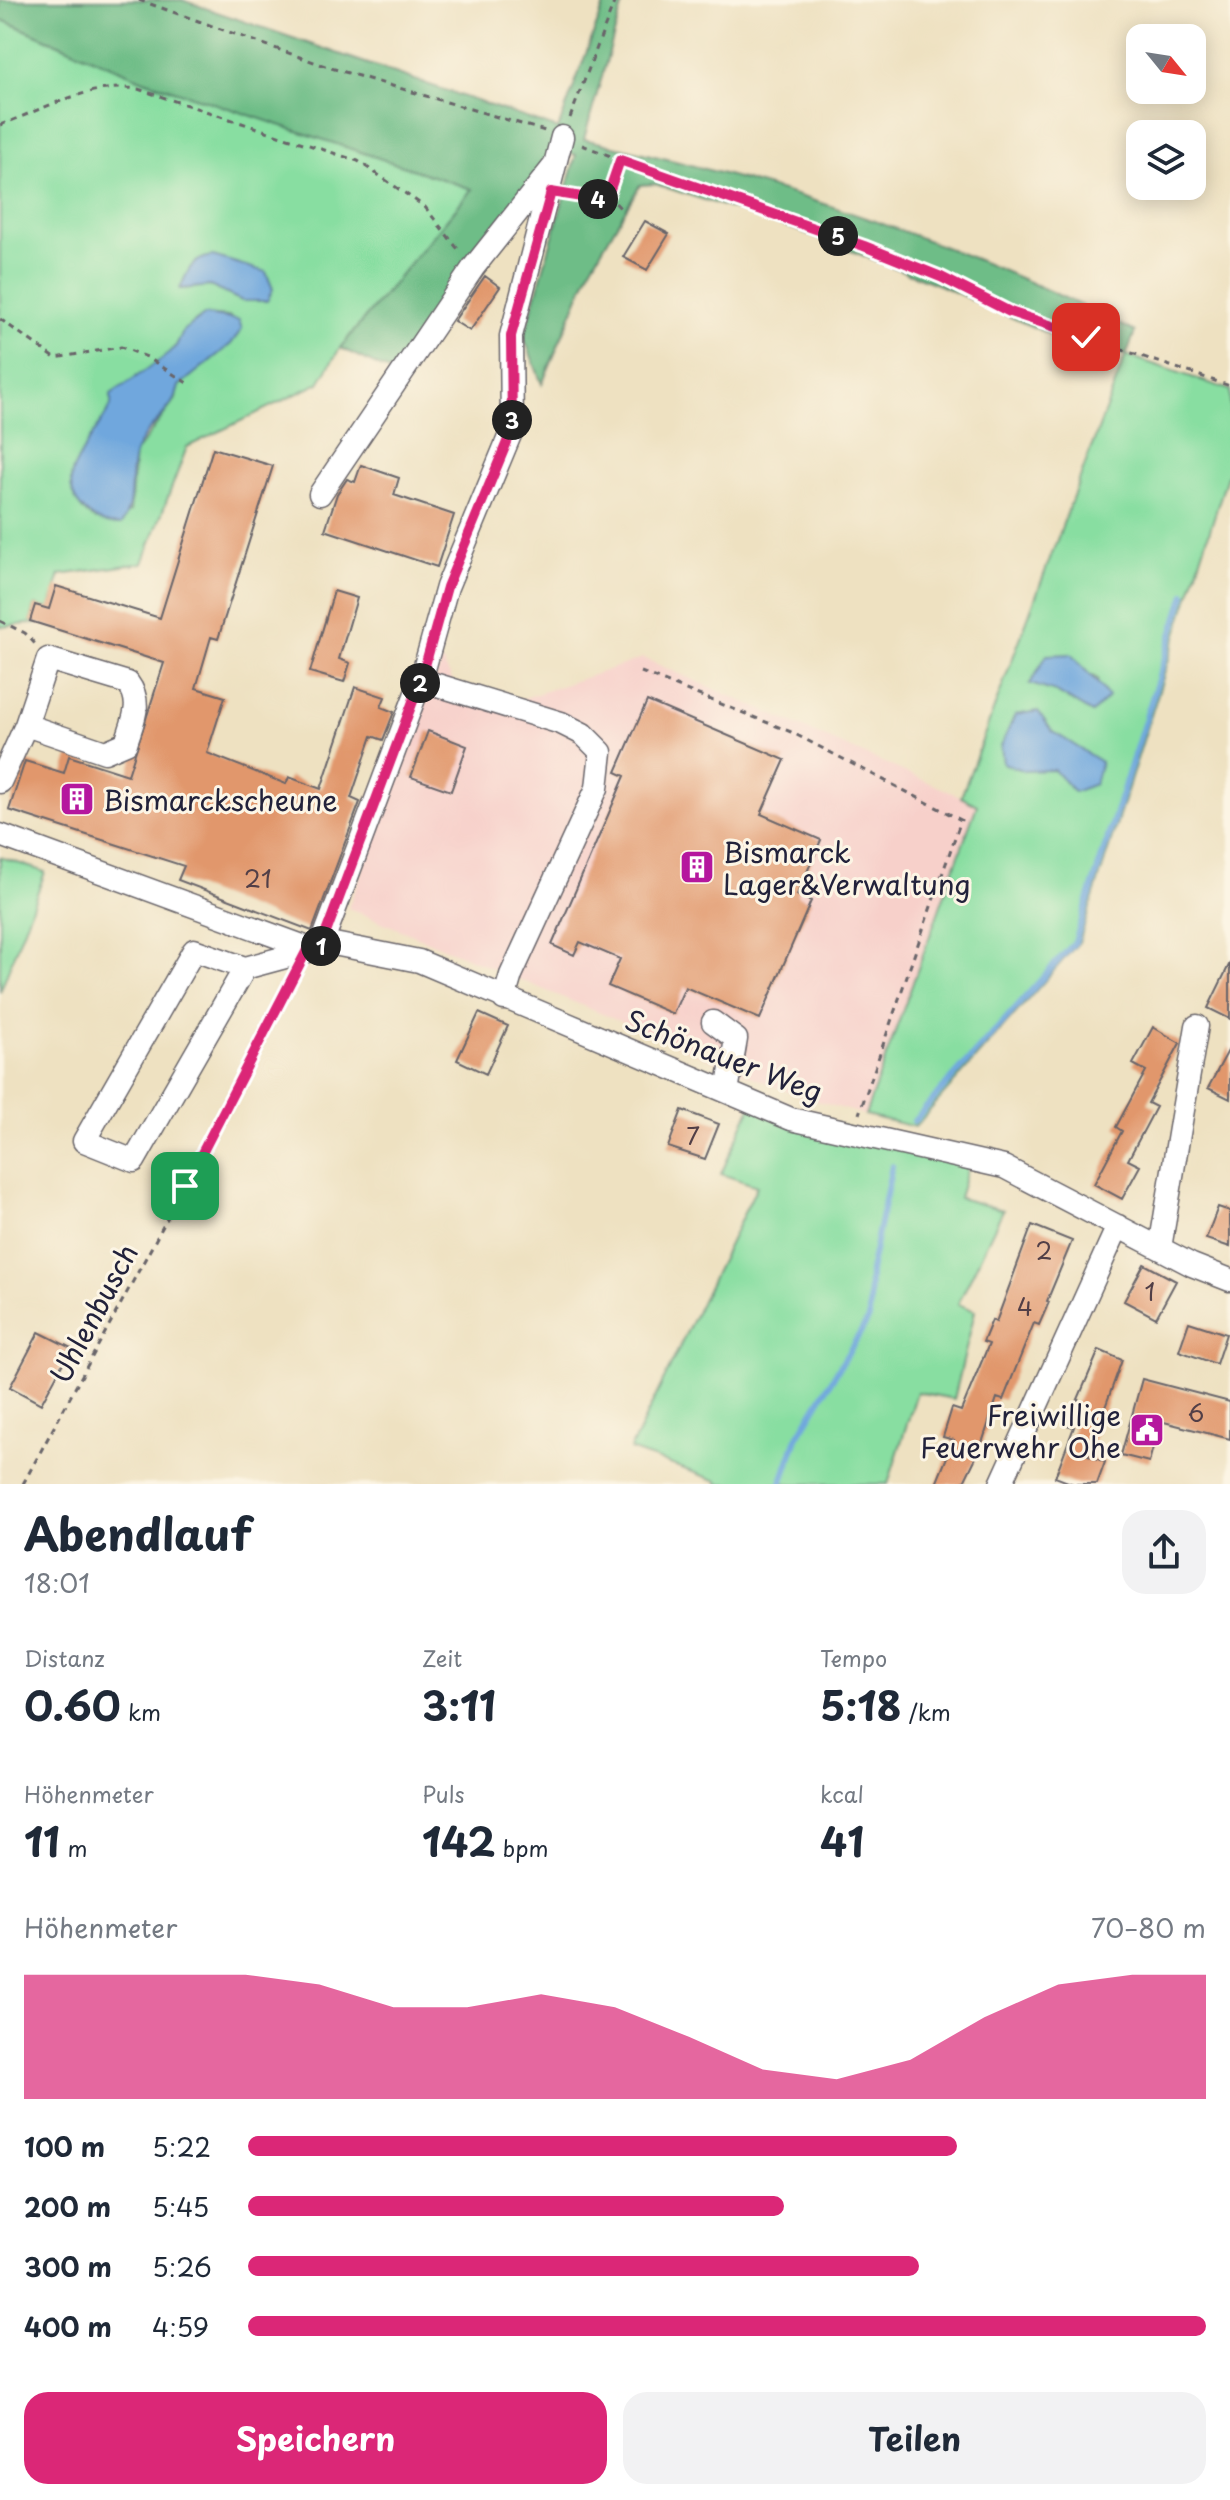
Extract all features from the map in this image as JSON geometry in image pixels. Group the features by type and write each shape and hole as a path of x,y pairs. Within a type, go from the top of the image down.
{"street":[{"path":"315,947 421,680 447,587 512,430 511,336 551,192 562,137"},
{"path":"320,494 473,268 557,161"},
{"path":"1,776 26,725 48,659 128,683 136,694 138,706 126,743 105,752 26,725"},
{"path":"421,680 561,723 583,734 601,752 597,788 511,975 504,999"},
{"path":"0,835 200,911 315,947"},
{"path":"200,911 194,950 84,1141 134,1161 245,968"},
{"name":"Schönauer Weg","path":"315,947 334,944 419,961 791,1119 1004,1167 1160,1248 1230,1280"},
{"path":"194,950 245,968 315,947"},
{"path":"713,1022 736,1039 727,1091"},
{"path":"1160,1248 1197,1026"},
{"path":"1001,1484 1118,1226"}],"path":[{"path":"139,0 331,68 562,137 864,246 941,277 1010,312 1230,386"},
{"path":"562,137 615,0"},
{"path":"0,125 91,91 117,86 138,89 358,161 425,207 473,268"},
{"path":"551,192 600,200 608,195 620,160"},
{"path":"608,195 623,211"},
{"path":"0,319 55,358 121,347 147,357 187,383"},
{"path":"0,621 25,633 48,659"},
{"path":"641,672 791,732 961,820 852,1132"},
{"name":"Uhlenbusch","path":"23,1484 315,947"}],"shaded area":[{"path":"643,658 978,804 865,1115 796,1095 348,908 442,661 458,691 504,705"}],"green space":[{"path":"0,0 182,0 558,129 606,0 624,0 584,139 727,175 866,218 1001,270 1135,332 1126,355 1051,335 939,285 803,232 655,184 640,185 591,268 542,384 524,337 576,155 555,148 400,376 340,348 472,189 144,80 0,19"},
{"path":"0,19 144,80 472,189 340,348 319,383 187,447 143,563 60,575 49,609 35,605 31,620 36,623 0,627","holes":["265,272 266,300 242,301 210,286 181,289","204,315 230,317 202,364 178,386 176,399 135,453 130,512 96,520 82,508 75,495 74,480 85,450 111,406 112,394 162,359 176,346 184,330"]},
{"path":"1126,355 1230,390 1230,467 1079,942 915,1127 865,1115 977,805 961,797","holes":["1085,672 1098,679 1092,713 1056,692 1031,684","1051,731 1100,762 1024,771"]},
{"path":"0,857 45,872 0,992"},
{"path":"753,1102 970,1160 959,1198 1003,1210 958,1304 975,1311 954,1399 917,1392 888,1484 718,1484 718,1481 630,1450 757,1186 721,1174"}],"water":[{"path":"213,256 266,272 273,289 267,301 242,301 210,286 180,289 195,263"},
{"path":"205,315 239,320 242,329 231,344 179,386 171,404 139,443 133,462 130,498 121,525 101,522 84,511 73,494 74,466 111,406 111,394 162,359 176,346 184,330"},
{"path":"1071,654 1108,697 1092,713 1056,692 1030,684 1047,655"},
{"path":"1038,711 1052,731 1101,762 1095,784 1074,792 1054,770 1024,771 1003,763 1001,746 1015,715"}],"building":[{"path":"645,221 669,234 647,270 623,257"},
{"path":"485,276 500,287 470,331 454,321"},
{"path":"213,448 273,466 218,639 211,637 196,688 225,697 207,753 286,784 289,777 321,789 355,687 385,697 381,707 394,712 383,740 372,736 351,798 360,802 312,931 178,880 184,866 9,810 25,761 64,773 69,756 128,775 164,663 30,621 35,605 49,609 56,586 160,618"},
{"path":"361,465 399,478 394,495 454,515 437,567 325,530 337,494 347,479 355,482"},
{"path":"334,591 357,598 339,659 350,663 344,682 310,672"},
{"name":"Bismarck Lager&Verwaltung","path":"647,701 785,760 761,814 821,840 797,895 811,901 760,1019 685,987 673,1014 608,986 620,959 580,942 574,955 552,945 625,776 616,772"},
{"path":"428,731 467,746 451,791 411,777"},
{"path":"1230,963 1230,1019 1208,1008"},
{"path":"479,1013 508,1026 486,1074 457,1060"},
{"path":"1153,1027 1180,1043 1148,1103 1156,1107 1128,1160 1140,1166 1122,1199 1094,1184 1122,1131 1116,1127 1146,1071 1133,1064"},
{"path":"1230,1047 1230,1099 1208,1088"},
{"path":"682,1110 719,1124 705,1159 668,1147"},
{"path":"1218,1207 1230,1211 1230,1247 1206,1239"},
{"path":"1032,1225 1072,1241 1039,1325 1034,1323 1003,1400 997,1398 980,1449 963,1484 936,1484 954,1440 943,1437 952,1408 961,1411 989,1344 983,1342 992,1320 996,1322"},
{"path":"1144,1264 1176,1281 1156,1318 1124,1301"},
{"path":"1189,1322 1226,1334 1216,1364 1179,1351"},
{"path":"39,1332 71,1348 41,1404 10,1387"},
{"path":"1099,1350 1122,1360 1088,1455 1105,1462 1097,1484 1073,1484 1055,1477 1074,1427 1067,1425"},
{"path":"1142,1379 1230,1402 1230,1439 1160,1421 1149,1462 1121,1455"}],"waterway":[{"path":"914,1121 1075,942 1185,594"},
{"path":"781,1484 797,1438 869,1318 870,1271 892,1166"}],"place":[{"name":"Bismarckscheune","path":"77,799"},
{"name":"Bismarck Lager&Verwaltung","path":"697,867"},
{"name":"Freiwillige Feuerwehr Ohe","path":"1147,1430"}],"route":[{"path":"185,1186 308,948 321,946 421,680 447,587 512,430 511,336 551,192 600,200 608,195 620,160 864,246 941,277 1010,312 1086,337"}]}
